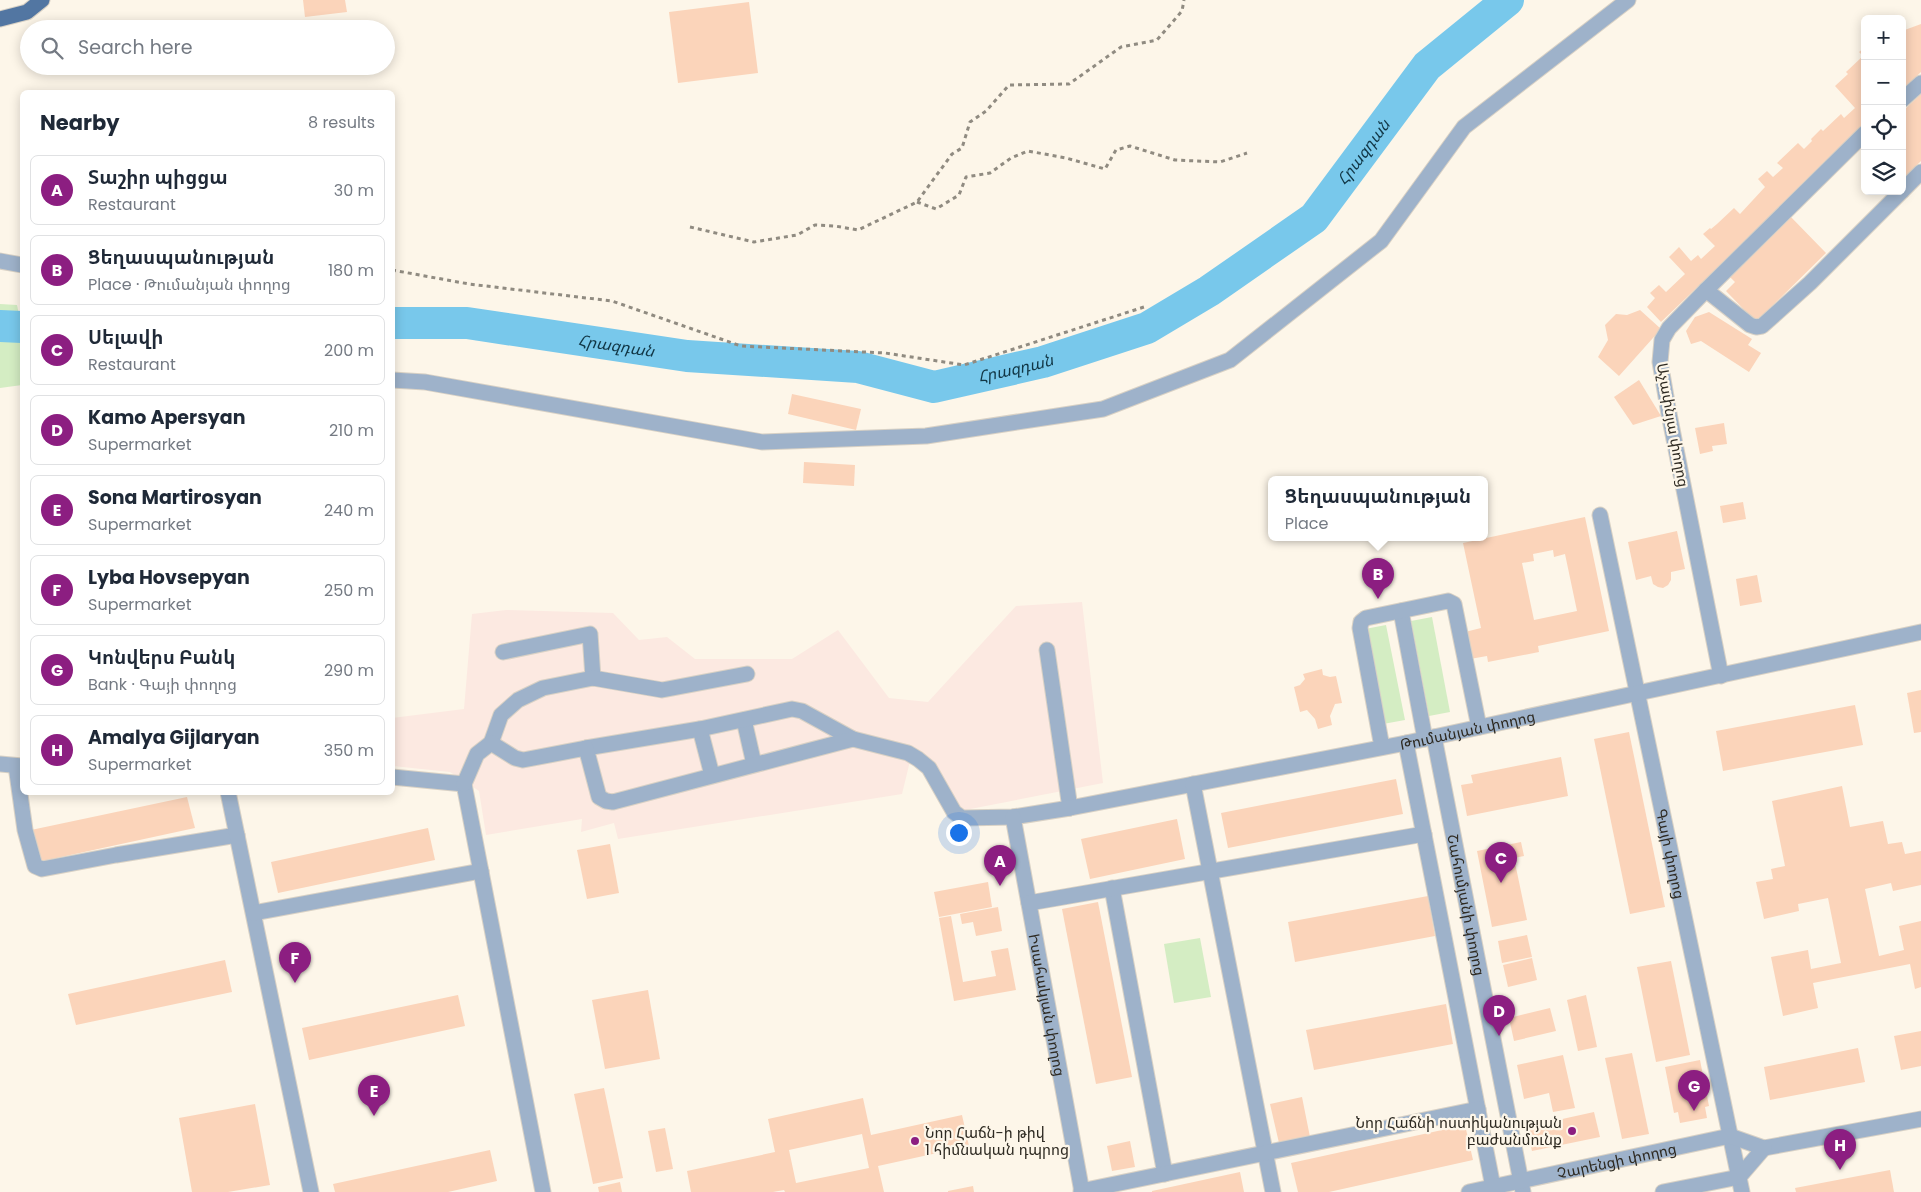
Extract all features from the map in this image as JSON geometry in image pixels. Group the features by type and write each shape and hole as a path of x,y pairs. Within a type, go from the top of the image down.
{"main road":[{"path":"0,19 27,12 42,0"}],"street":[{"path":"395,380 425,382 762,442 926,436 1103,409 1230,360 1381,241 1464,127 1628,0"},
{"path":"1906,96 1921,83"},
{"name":"Աչափնյա փողոց","path":"1721,676 1660,362 1662,340 1669,328 1706,290 1861,137"},
{"path":"1906,187 1921,172"},
{"path":"1706,290 1750,325 1762,326 1810,284 1898,195"},
{"path":"0,261 20,265"},
{"name":"Գայի փողոց","path":"1600,515 1741,1184"},
{"path":"1382,747 1360,628 1361,622 1366,618 1448,601 1454,604 1479,727"},
{"name":"Շահումյանի փողոց","path":"1401,611 1430,738 1522,1186"},
{"name":"Թումանյան փողոց","path":"853,739 908,753 918,760 929,768 954,812 962,818 1013,817 1070,808 1406,743 1921,632"},
{"path":"503,652 590,634 593,678"},
{"path":"1047,650 1070,808"},
{"path":"543,1192 464,784 477,754 491,743 501,715 518,700 543,688 593,678 662,690 747,674"},
{"path":"491,743 515,758 523,760 700,729 792,709 802,712 853,739"},
{"path":"744,720 754,764"},
{"path":"700,729 712,775"},
{"path":"586,748 598,796 606,801 613,802 853,739"},
{"name":"Շահումյանի փողոց","path":"1406,743 1494,1189"},
{"path":"0,764 20,766"},
{"path":"395,777 464,784"},
{"path":"1193,784 1272,1192"},
{"path":"22,795 25,830 32,859 35,866 42,869 116,854 237,834"},
{"path":"229,795 311,1192"},
{"name":"Իսահակյան փողոց","path":"1013,817 1082,1191"},
{"path":"1029,903 1424,834"},
{"path":"254,913 481,871"},
{"path":"1112,888 1165,1174"},
{"path":"1082,1191 1478,1110"},
{"path":"1730,1136 1764,1148 1921,1119"},
{"name":"Չարենցի փողոց","path":"1469,1192 1522,1186 1730,1136"},
{"path":"1663,1192 1741,1184 1764,1148"}],"path":[{"path":"690,228 754,242 796,235 815,225 858,230 917,202 952,154 962,148 970,122 986,111 1009,85 1069,84 1121,47 1157,40 1182,11 1184,0"},
{"path":"917,202 936,209 959,194 966,177 990,173 1011,158 1028,151 1066,158 1105,169 1116,150 1130,146 1175,160 1220,162 1247,153"},
{"path":"395,271 469,284 612,301 741,346 885,353 964,365 1144,307"}],"shaded area":[{"path":"1082,602 1103,783 960,811 912,753 902,794 618,839 614,823 581,832 582,819 486,835 479,791 450,772 395,766 395,718 464,709 472,614 506,610 613,613 639,640 667,637 695,659 792,659 838,630 889,698 928,702 1016,606"}],"green space":[{"path":"0,304 17,305 20,319 20,385 0,388"},
{"path":"1432,617 1450,712 1429,716 1411,621"},
{"path":"1386,625 1405,720 1383,724 1365,629"},
{"path":"1200,938 1211,997 1174,1003 1164,944"}],"building":[{"path":"303,0 345,0 347,12 305,17"},
{"path":"749,2 758,73 678,83 669,12"},
{"path":"1921,24 1921,72 1906,86 1906,60 1906,30"},
{"path":"1861,58 1861,130 1661,322 1647,307 1655,298 1650,293 1659,285 1666,292 1685,274 1669,257 1679,247 1691,261 1698,255 1701,259 1715,246 1703,234 1734,208 1740,214 1765,187 1758,179 1767,171 1773,177 1783,168 1777,163 1798,143 1804,149 1821,129 1823,131 1841,114 1844,118 1855,108 1835,86 1848,74 1846,72"},
{"path":"1921,94 1921,161 1906,176 1906,150 1906,108"},
{"path":"1789,215 1826,253 1756,322 1726,291 1735,282 1728,275"},
{"path":"1640,310 1661,329 1619,376 1598,357 1608,340 1605,325 1616,314 1627,315"},
{"path":"1709,312 1752,339 1748,345 1761,353 1749,372 1701,341 1691,344 1686,331 1695,317"},
{"path":"1639,380 1661,416 1633,425 1614,397"},
{"path":"792,394 861,409 856,430 788,414"},
{"path":"1724,423 1727,444 1712,446 1713,451 1700,454 1695,428"},
{"path":"804,462 855,465 854,486 803,483"},
{"path":"1743,502 1746,519 1723,523 1720,506"},
{"path":"1585,517 1609,631 1538,646 1539,652 1488,662 1487,656 1470,659 1465,632 1481,628 1463,543 1488,541 1488,538","holes":["1553,550 1554,557 1565,554 1577,611 1534,620 1522,563 1534,561 1533,554"]},
{"path":"1677,531 1685,569 1671,572 1671,580 1663,588 1653,584 1651,576 1636,580 1628,542"},
{"path":"1757,575 1762,602 1740,606 1736,579"},
{"path":"1322,669 1323,675 1336,676 1342,703 1335,704 1330,716 1332,725 1318,729 1315,719 1307,710 1300,712 1294,687 1300,685 1305,679 1303,674"},
{"path":"1921,690 1921,732 1914,733 1907,693"},
{"path":"1855,705 1863,745 1723,771 1716,731"},
{"path":"1629,732 1665,907 1630,914 1594,739"},
{"path":"1561,757 1568,796 1467,816 1461,785 1473,783 1471,775"},
{"path":"1396,779 1403,814 1228,848 1221,813"},
{"path":"1842,786 1850,827 1883,821 1888,844 1902,842 1905,854 1921,851 1921,885 1893,891 1891,883 1865,889 1879,956 1904,950 1899,926 1921,921 1921,987 1915,989 1910,964 1813,983 1818,1008 1783,1016 1771,957 1808,950 1811,969 1841,963 1828,898 1798,904 1799,911 1764,919 1756,882 1773,879 1771,869 1785,866 1772,801"},
{"path":"187,797 195,828 38,862 31,830"},
{"path":"1177,819 1185,859 1090,879 1081,839"},
{"path":"428,828 435,860 278,893 271,862"},
{"path":"1521,842 1524,856 1514,858 1527,920 1492,927 1477,851"},
{"path":"610,844 619,893 587,899 577,850"},
{"path":"988,882 992,907 939,917 934,892"},
{"path":"1428,896 1435,936 1295,962 1288,922"},
{"path":"1098,902 1132,1077 1096,1084 1062,909"},
{"path":"998,907 1002,931 976,936 973,922 962,924 960,914"},
{"path":"951,916 963,982 996,976 991,951 1008,948 1016,990 954,1001 939,918"},
{"path":"1527,935 1532,957 1502,963 1498,941"},
{"path":"1532,958 1537,980 1508,987 1503,965"},
{"path":"225,960 232,992 76,1025 68,994"},
{"path":"1671,961 1690,1055 1656,1062 1637,967"},
{"path":"648,990 660,1059 605,1069 592,1000"},
{"path":"458,995 465,1026 309,1060 302,1028"},
{"path":"1586,995 1597,1047 1578,1051 1567,1000"},
{"path":"1446,1004 1453,1044 1314,1070 1306,1030"},
{"path":"1550,1008 1556,1031 1514,1041 1509,1018"},
{"path":"1921,1031 1921,1066 1901,1070 1894,1036"},
{"path":"1858,1048 1865,1082 1770,1100 1764,1067"},
{"path":"1632,1053 1649,1134 1622,1139 1605,1058"},
{"path":"1563,1055 1575,1108 1553,1112 1549,1093 1524,1099 1517,1065"},
{"path":"1700,1060 1709,1106 1705,1107 1707,1118 1680,1123 1678,1112 1674,1113 1665,1067"},
{"path":"604,1088 623,1178 593,1184 574,1094"},
{"path":"1302,1097 1310,1137 1279,1143 1270,1104"},
{"name":"Նոր Հաճն-ի թիվ 1 հիմնական դպրոց","path":"863,1098 871,1135 962,1115 969,1146 878,1166 884,1192 785,1192 784,1190 773,1192 691,1192 687,1171 775,1152 768,1119","holes":["862,1134 869,1168 796,1183 789,1150"]},
{"path":"255,1104 270,1185 228,1192 192,1192 179,1118"},
{"path":"1594,1112 1600,1137 1532,1151 1526,1127"},
{"path":"1465,1125 1473,1160 1329,1192 1298,1192 1291,1163"},
{"path":"665,1128 673,1169 656,1172 648,1131"},
{"path":"1130,1141 1135,1167 1112,1171 1107,1146"},
{"path":"490,1150 497,1181 448,1192 335,1192 333,1184"},
{"path":"1890,1170 1894,1192 1796,1192 1795,1188"},
{"path":"1240,1172 1244,1192 1152,1192 1152,1191"},
{"path":"620,1182 622,1192 599,1192 598,1187"},
{"name":"Նոր Հաճն-ի թիվ 1 հիմնական դպրոց","path":"973,1186 974,1192 948,1192 948,1191"}],"waterway":[{"name":"Հրազդան","path":"395,323 467,323 687,356 858,367 934,387 1043,362 1147,328 1209,291 1314,218 1427,66 1508,0"},
{"name":"Հրազդան","path":"0,326 20,327"}],"place":[{"name":"Ցեղասպանության","path":"1378,599"},
{"name":"Սելավի","path":"1501,883"},
{"name":"Տաշիր պիցցա","path":"1000,886"},
{"name":"Lyba Hovsepyan","path":"295,983"},
{"name":"Kamo Apersyan","path":"1499,1036"},
{"name":"Կոնվերս Բանկ","path":"1694,1111"},
{"name":"Sona Martirosyan","path":"374,1116"},
{"name":"Նոր Հաճնի ոստիկանության բաժանմունք","path":"1572,1131"},
{"name":"Նոր Հաճն-ի թիվ 1 հիմնական դպրոց","path":"915,1141"},
{"name":"Amalya Gijlaryan","path":"1840,1170"}]}
